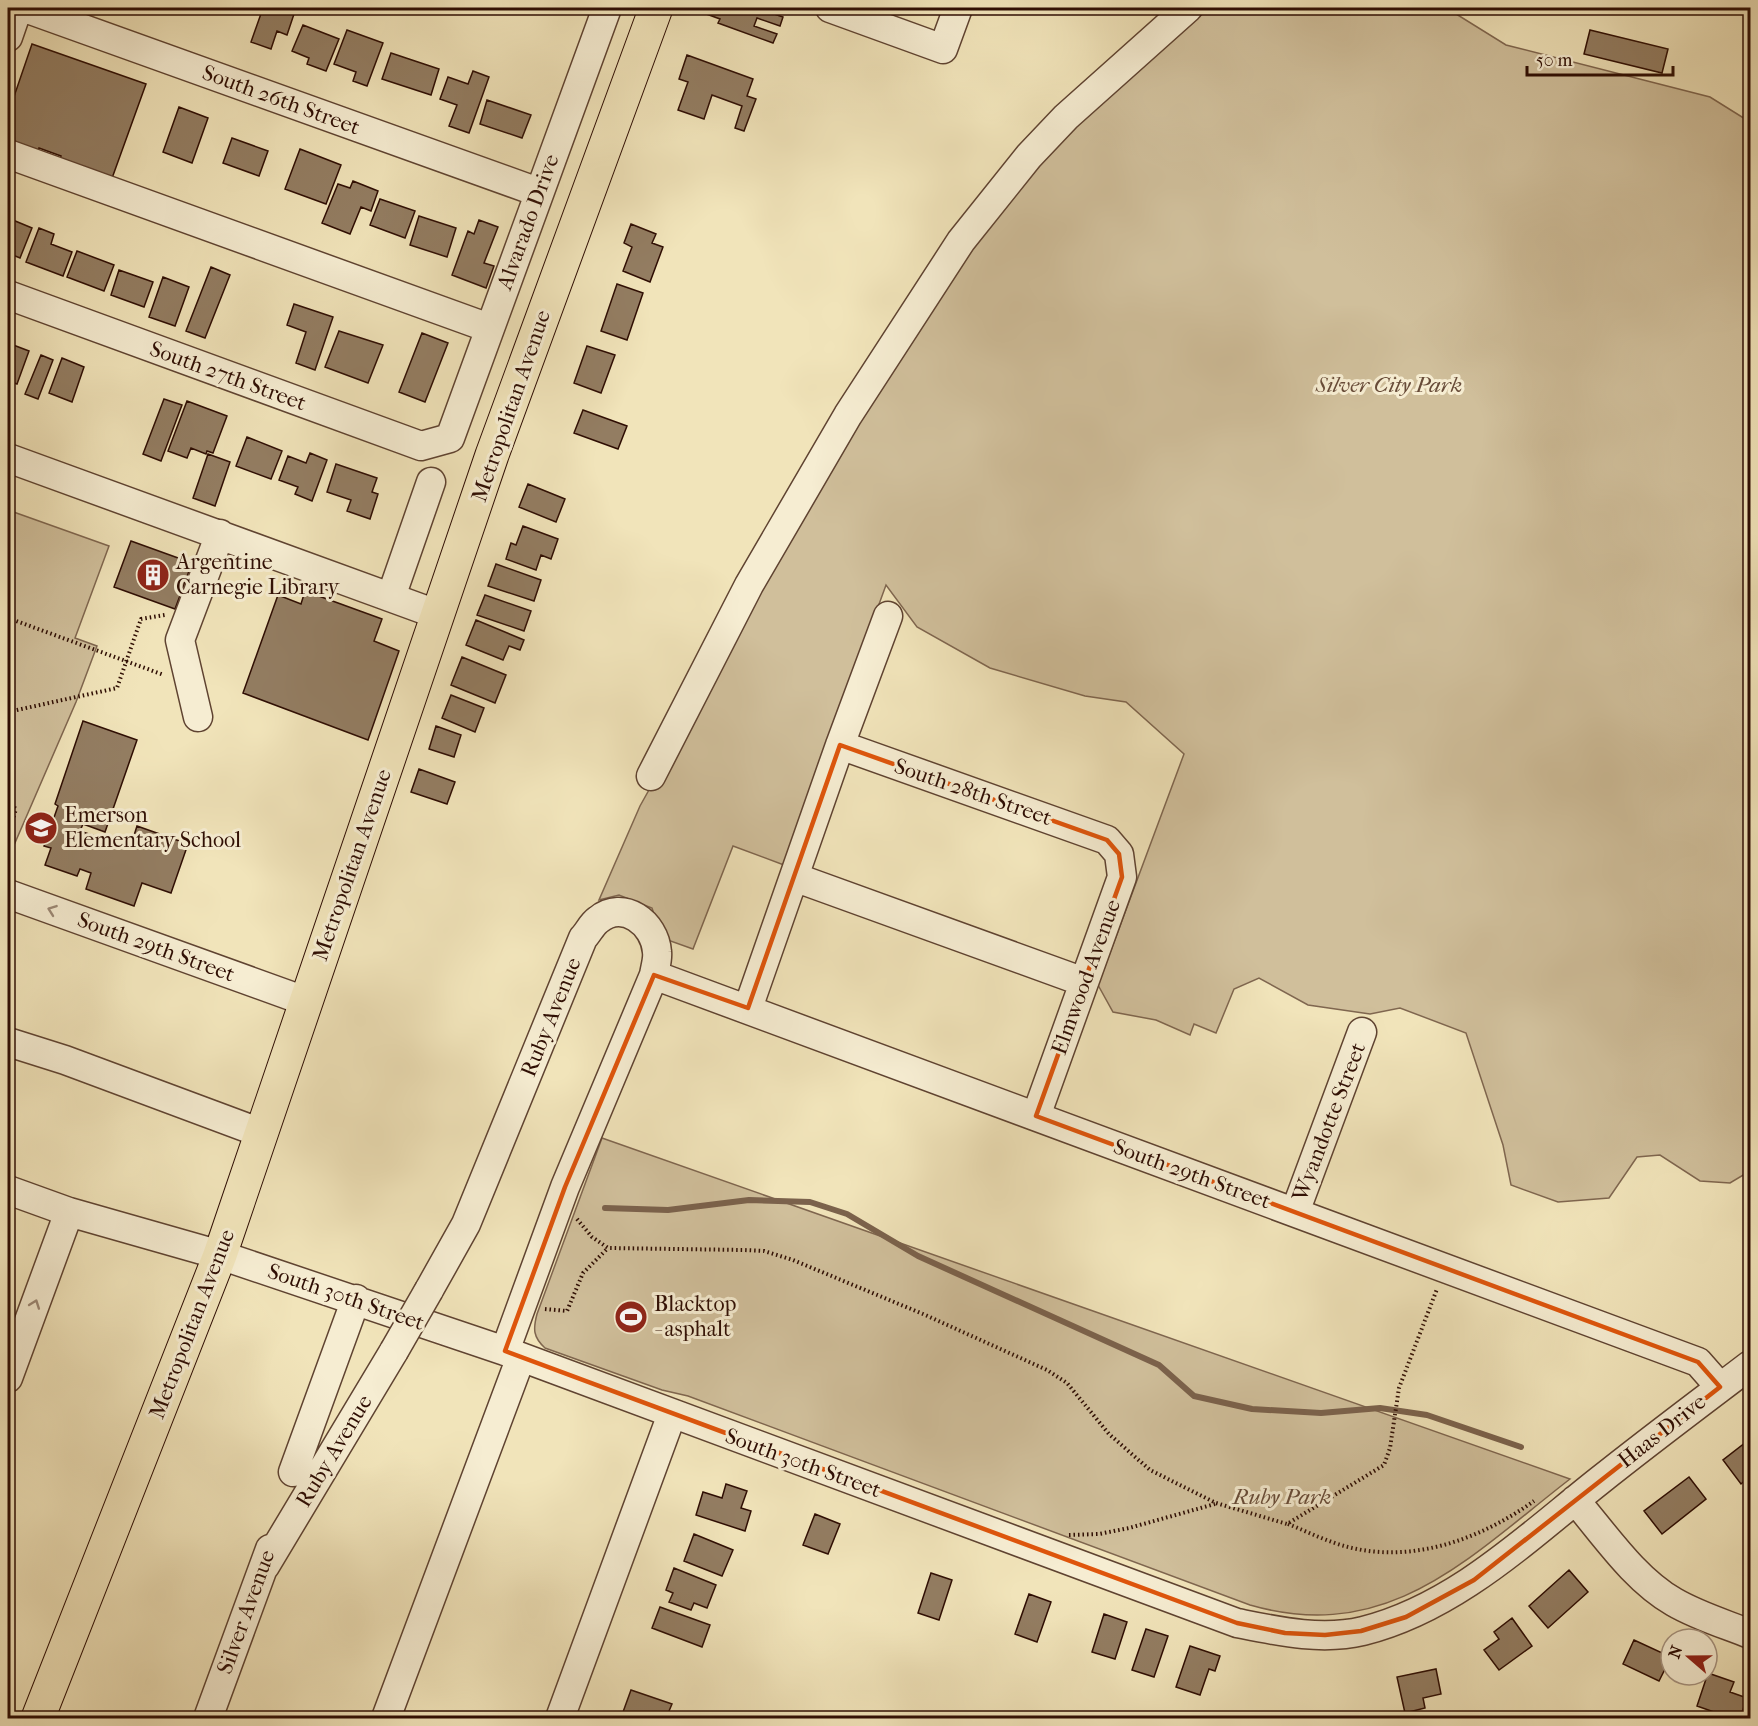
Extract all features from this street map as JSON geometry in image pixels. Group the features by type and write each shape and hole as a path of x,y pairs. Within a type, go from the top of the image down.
{"main road":[{"name":"Metropolitan Avenue","path":"38,1719 220,1255 492,455 656,8"}],"street":[{"path":"8,37 18,8"},
{"name":"South 26th Street","path":"24,8 538,192"},
{"name":"Alvarado Drive","path":"450,438 607,8"},
{"path":"830,8 943,49 958,8"},
{"path":"651,776 749,585 848,415 961,241 1029,156 1066,117 1188,8"},
{"path":"8,154 489,328"},
{"name":"South 27th Street","path":"8,295 421,446 450,438"},
{"path":"8,458 439,615"},
{"path":"391,597 432,482"},
{"path":"198,717 180,640 219,534"},
{"path":"748,1008 840,745 888,616"},
{"name":"South 28th Street","path":"840,745 1107,840"},
{"name":"Elmwood Avenue","path":"1036,1116 1122,877 1119,854 1107,840"},
{"path":"794,877 1084,982"},
{"name":"South 29th Street","path":"8,894 305,1001"},
{"name":"Ruby Avenue","path":"265,1566 466,1224 583,938 598,919 618,911 639,917 652,933 657,953 654,975 565,1187 513,1354 386,1719"},
{"name":"South 29th Street","path":"654,975 1698,1362 1720,1387"},
{"name":"Wyandotte Street","path":"1295,1212 1362,1032"},
{"path":"8,1042 65,1060 261,1133"},
{"name":"South 30th Street","path":"8,1190 69,1212 220,1255 356,1299 513,1354 1237,1623 1285,1633 1324,1635 1361,1632 1406,1617 1474,1580 1575,1500"},
{"path":"8,1378 14,1340 69,1212"},
{"path":"293,1472 356,1299"},
{"name":"Haas Drive","path":"1575,1500 1691,1407 1750,1365"},
{"path":"560,1719 672,1414"},
{"path":"1575,1500 1643,1578 1665,1595 1704,1617 1750,1634"},
{"name":"Silver Avenue","path":"208,1719 265,1566 282,1505"}],"path":[{"path":"8,712 117,688 141,619 170,614"},
{"path":"8,618 173,679"},
{"path":"8,801 16,809 8,835"},
{"path":"571,1212 592,1237 608,1248 764,1251 793,1260 923,1314 1047,1370 1067,1383 1109,1434 1150,1470 1216,1503 1287,1524 1348,1547 1369,1550 1411,1550 1454,1543 1484,1532 1536,1499 1543,1506"},
{"path":"537,1308 567,1311 583,1273 608,1248"},
{"path":"1287,1524 1384,1465 1390,1448 1399,1388 1438,1286"},
{"path":"1067,1539 1070,1533 1109,1532 1216,1503"}],"highlighted area":[{"path":"840,745 1107,840 1119,854 1122,877 1036,1116 1698,1362 1720,1387 1474,1580 1406,1617 1361,1631 1325,1635 1285,1633 1237,1623 505,1351 565,1187 654,975 748,1008"}],"green space":[{"name":"Silver City Park","path":"1210,8 1429,8 1453,12 1506,45 1710,97 1750,122 1750,1171 1730,1183 1700,1181 1660,1155 1637,1157 1609,1198 1558,1202 1511,1185 1503,1145 1466,1033 1400,1008 1370,1014 1308,1005 1259,978 1234,989 1216,1033 1194,1024 1190,1035 1156,1020 1113,1012 1098,985 1184,754 1126,702 1085,696 990,668 917,627 886,585 784,865 733,846 693,949 662,938 652,908 619,895 599,900 640,806 829,468 966,245 1078,117"},
{"path":"8,510 109,546 75,638 97,646 76,702 8,859"},
{"name":"Ruby Park","path":"602,1138 1570,1479 1461,1564 1424,1586 1386,1603 1344,1613 1300,1614 1250,1605 688,1396 662,1390 545,1348 535,1332 537,1314"}],"building":[{"path":"263,8 275,8 294,14 287,35 277,31 271,49 251,42"},
{"path":"690,8 756,8 783,17 780,26 757,18 754,26 777,34 773,43 718,23 720,19"},
{"path":"303,25 339,39 326,71 307,64 309,58 292,51"},
{"path":"347,30 383,43 367,86 353,81 356,72 334,64"},
{"path":"1590,30 1668,49 1662,73 1584,54"},
{"path":"32,44 146,84 111,181 59,162 61,156 39,148 36,156 8,146 8,114"},
{"path":"391,53 439,69 431,95 382,79"},
{"path":"687,55 753,79 747,96 756,99 744,131 735,128 742,106 712,95 704,119 678,110 688,82 679,79"},
{"path":"473,71 489,77 469,133 449,126 457,105 440,99 448,77 468,84"},
{"path":"487,100 531,115 522,138 480,124"},
{"path":"179,107 208,118 192,163 163,152"},
{"path":"232,138 268,151 259,176 223,163"},
{"path":"300,149 341,165 326,204 285,189"},
{"path":"353,181 378,191 371,211 361,207 350,234 322,223 338,184 350,188"},
{"path":"380,199 415,211 405,238 370,225"},
{"path":"419,216 456,228 447,257 410,245"},
{"path":"8,218 32,228 20,258 8,253"},
{"path":"479,220 498,227 484,263 494,266 486,288 452,275 468,231 474,234"},
{"path":"631,224 656,234 652,243 663,247 650,282 623,271 632,247 624,243"},
{"path":"39,228 54,234 51,244 72,252 63,276 26,262"},
{"path":"77,251 114,265 104,291 67,277"},
{"path":"211,267 230,275 205,338 186,331"},
{"path":"119,270 153,282 144,307 111,295"},
{"path":"163,277 189,287 175,326 149,317"},
{"path":"617,284 643,293 627,340 601,331"},
{"path":"294,304 333,317 315,370 296,363 306,332 287,325"},
{"path":"339,331 383,345 368,383 325,367"},
{"path":"422,333 448,343 425,402 399,392"},
{"path":"8,343 29,351 17,384 8,381"},
{"path":"587,346 615,355 601,393 574,383"},
{"path":"41,355 53,360 38,399 25,394"},
{"path":"62,358 84,367 72,402 49,393"},
{"path":"164,399 182,405 161,461 143,454"},
{"path":"187,401 227,416 213,453 207,451 206,454 191,448 187,458 168,451"},
{"path":"583,410 627,426 618,449 574,433"},
{"path":"247,437 282,451 271,479 236,466"},
{"path":"310,453 327,460 312,501 295,494 298,487 279,480 288,456 306,463"},
{"path":"208,454 230,462 215,506 193,498"},
{"path":"336,464 377,478 372,492 378,494 370,519 347,511 351,500 327,492"},
{"path":"528,484 565,499 556,522 519,507"},
{"path":"523,526 558,539 551,559 541,555 536,570 506,559 511,543 516,545"},
{"name":"Argentine Carnegie Library","path":"131,541 192,563 175,609 114,587"},
{"path":"496,564 541,580 534,601 488,586"},
{"path":"305,591 382,619 374,641 399,651 368,740 243,693 278,595 301,604"},
{"path":"485,595 531,611 524,631 477,615"},
{"path":"476,620 524,640 520,650 509,646 503,660 466,645"},
{"path":"462,657 506,675 495,703 451,685"},
{"path":"451,695 484,708 475,732 442,718"},
{"path":"83,721 137,740 105,832 83,824 80,831 130,848 137,826 188,844 171,893 142,883 134,906 86,889 91,873 80,869 77,876 45,865 51,848 44,846 58,806 55,804"},
{"path":"436,726 461,735 454,757 429,749"},
{"path":"419,769 455,782 447,804 411,792"},
{"path":"1750,1439 1750,1476 1741,1484 1723,1460"},
{"path":"1689,1477 1706,1499 1662,1534 1644,1511"},
{"path":"726,1484 747,1491 741,1508 751,1511 745,1531 696,1515 703,1492 722,1498"},
{"path":"815,1514 840,1524 828,1554 803,1545"},
{"path":"694,1534 733,1550 722,1576 684,1561"},
{"path":"674,1568 716,1585 707,1608 694,1603 691,1610 669,1602 673,1593 666,1590"},
{"path":"1569,1570 1588,1592 1548,1628 1529,1606"},
{"path":"931,1573 952,1580 939,1620 918,1613"},
{"path":"1029,1594 1051,1602 1037,1642 1015,1634"},
{"path":"660,1607 710,1625 702,1647 652,1628"},
{"path":"1104,1614 1127,1622 1115,1659 1092,1652"},
{"path":"1512,1618 1532,1646 1499,1670 1484,1650 1499,1639 1494,1632"},
{"path":"1146,1629 1168,1636 1154,1677 1132,1670"},
{"path":"1634,1640 1659,1651 1659,1681 1623,1664"},
{"path":"1190,1646 1220,1656 1215,1671 1209,1669 1200,1695 1176,1687"},
{"path":"1436,1669 1441,1694 1423,1698 1425,1708 1405,1713 1397,1677"},
{"path":"1719,1677 1734,1682 1730,1692 1747,1698 1740,1718 1731,1718 1697,1706 1703,1687 1719,1687"},
{"path":"631,1690 672,1704 666,1718 641,1718 623,1712"}],"waterway":[{"path":"605,1208 668,1210 749,1200 810,1202 847,1214 918,1256 1159,1365 1194,1396 1252,1409 1321,1413 1380,1408 1427,1415 1521,1447"}],"place":[{"name":"Argentine Carnegie Library","path":"153,575"},
{"name":"Emerson Elementary School","path":"41,828"},
{"name":"Blacktop - asphalt","path":"631,1317"}]}
